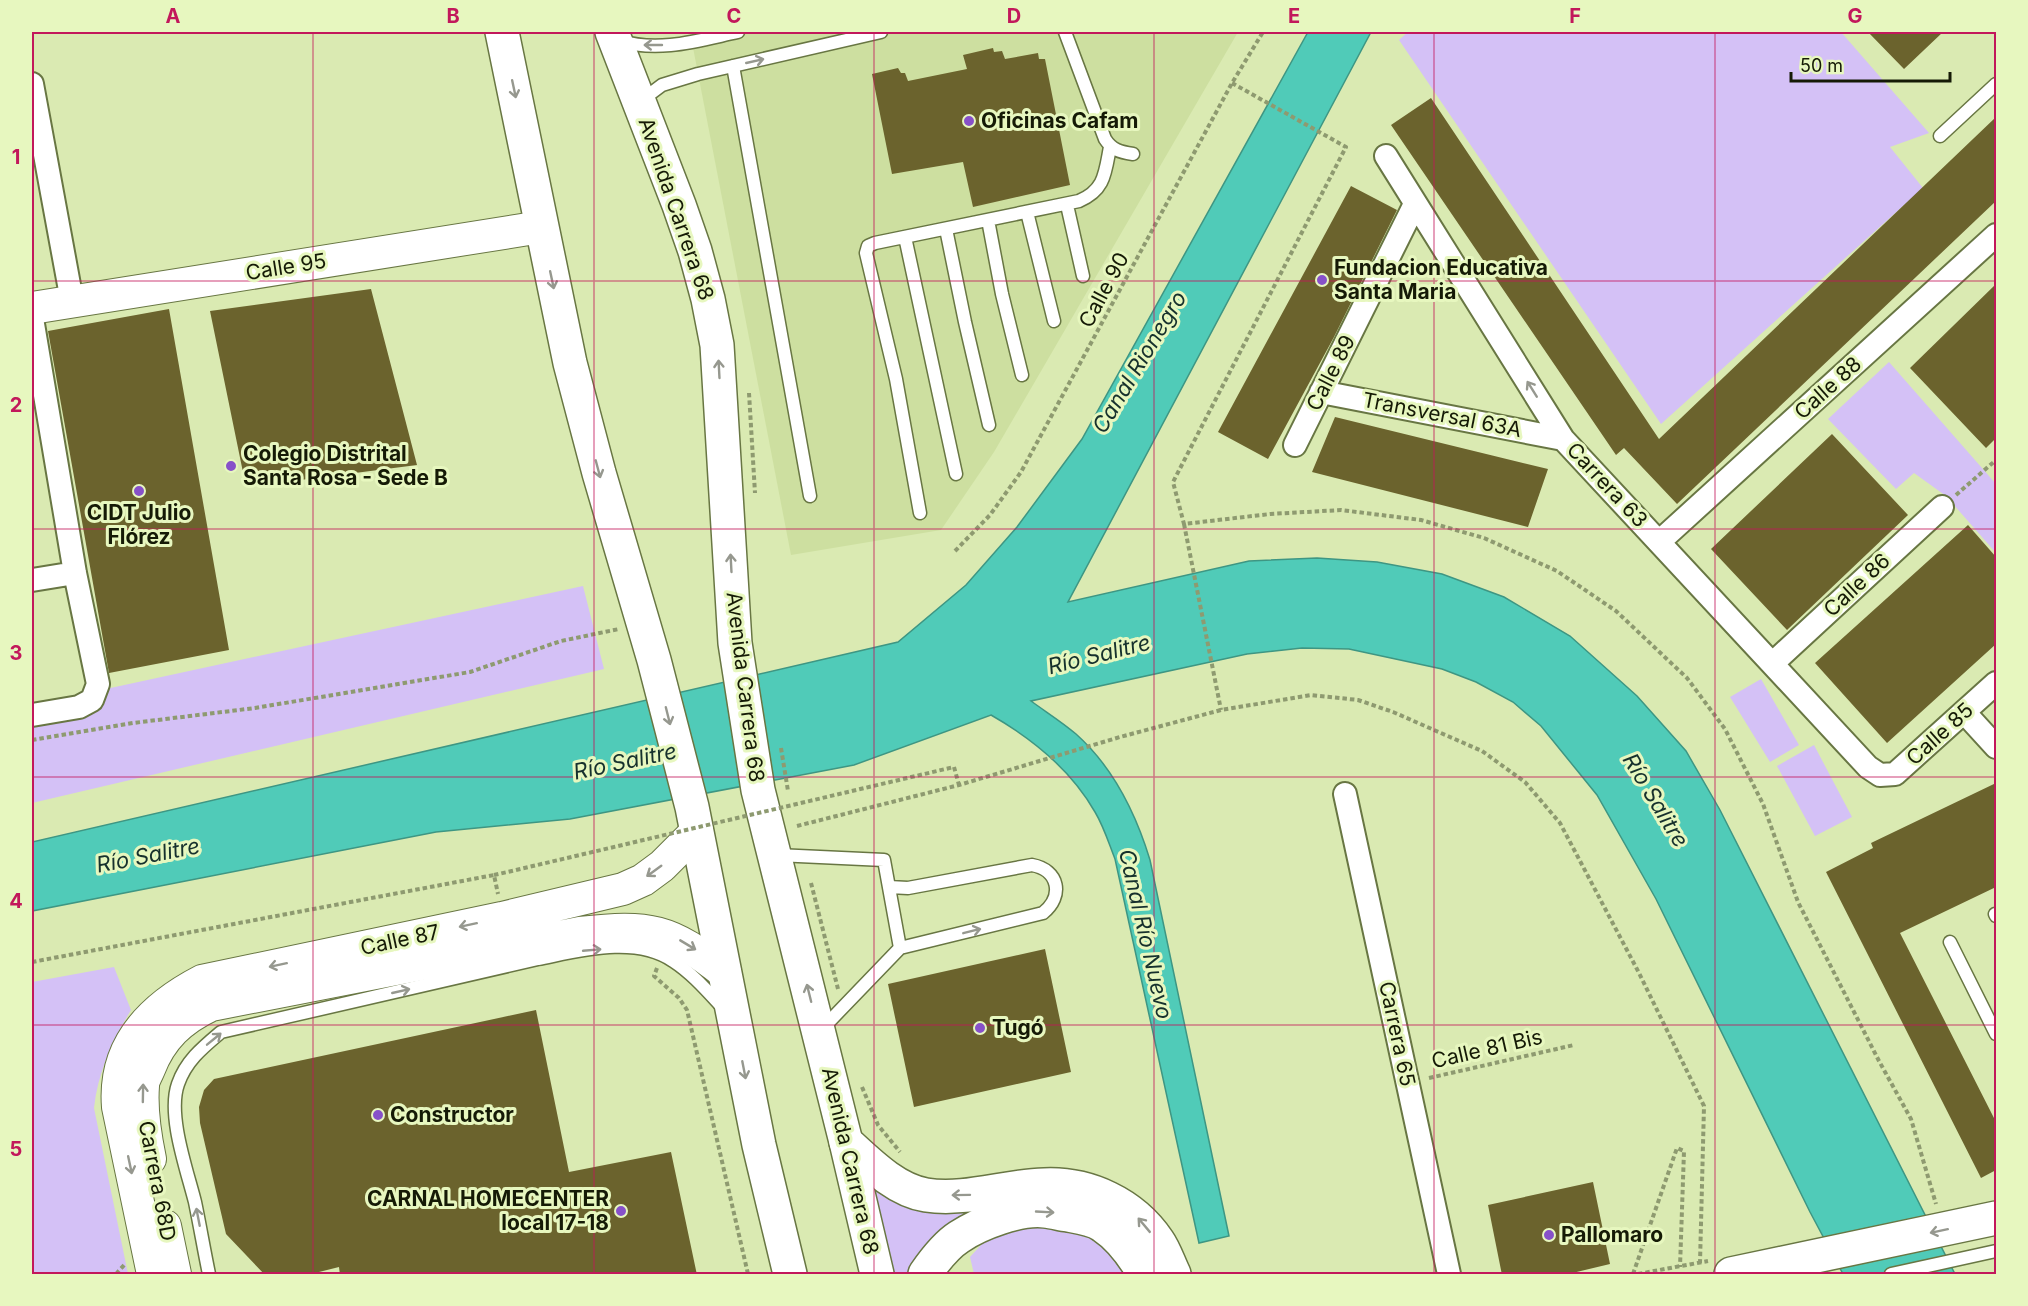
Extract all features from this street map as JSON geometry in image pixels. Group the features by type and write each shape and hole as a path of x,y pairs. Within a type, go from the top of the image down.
{"main road":[{"path":"502,32 573,374 599,474 654,660 694,819 759,1145 790,1275"},
{"name":"Avenida Carrera 68","path":"613,35 695,251 708,298 717,345 735,643 758,790 877,1275"},
{"path":"846,1142 884,1175 904,1187 924,1194 968,1196 1044,1185 1078,1188 1111,1199 1136,1215 1159,1242 1174,1275"},
{"path":"925,1275 935,1259 957,1238 967,1232 1010,1215 1043,1210 1101,1224 1134,1256 1144,1275"},
{"path":"1731,1275 1996,1218"}],"street":[{"path":"32,84 72,301"},
{"name":"Carrera 63","path":"1386,156 1563,438 1868,767 1880,774"},
{"name":"Calle 89","path":"1294,445 1415,204"},
{"name":"Calle 95","path":"32,308 541,227"},
{"name":"Calle 88","path":"1660,541 1996,235"},
{"path":"32,318 42,444 75,573 98,684 92,700 79,707 32,715"},
{"name":"Transversal 63A","path":"1321,392 1563,438"},
{"name":"Calle 86","path":"1773,663 1942,507"},
{"path":"32,580 75,573"},
{"name":"Calle 85","path":"1880,774 1895,774 1996,683"},
{"path":"1964,712 1996,747"},
{"name":"Carrera 65","path":"1345,794 1449,1275"},
{"name":"Calle 87","path":"121,1066 146,1020 181,992 202,981 502,918 623,889 642,880 662,866 694,819"},
{"name":"Calle 87","path":"155,1053 174,1027 192,1014 211,1005 579,933 620,928 669,935 686,944 725,973"},
{"name":"Carrera 68D","path":"155,1053 143,1084 143,1118 175,1275"},
{"name":"Carrera 68D","path":"121,1066 117,1091 118,1107 153,1275"}],"lane":[{"path":"613,35 629,43 659,45 692,42 738,32"},
{"path":"639,103 662,85 698,74 881,32"},
{"path":"1065,32 1105,139 1110,147 1120,152 1133,154"},
{"path":"733,66 810,496"},
{"path":"1940,136 1996,84"},
{"path":"920,513 896,379 867,253 868,246 1067,205 1091,196 1098,190 1103,179 1110,147"},
{"path":"1067,205 1083,276"},
{"path":"1027,212 1054,321"},
{"path":"988,220 1002,294 1022,375"},
{"path":"946,229 964,322 989,425"},
{"path":"905,237 956,474"},
{"path":"774,855 884,860 900,948"},
{"path":"819,1032 900,948 1043,913 1053,903 1056,888 1054,879 1047,870 1032,865 908,888 889,887"},
{"path":"1950,942 1996,1034"},
{"path":"209,1275 175,1120 176,1098 177,1087 185,1067 196,1053 221,1032 548,957 620,947 645,950 671,959 694,977 734,1020"},
{"path":"1891,1275 1996,1251"}],"path":[{"name":"Calle 90","path":"955,551 990,515 1021,472 1232,83 1263,32"},
{"path":"1221,710 1184,524 1173,482 1346,147 1232,83"},
{"path":"1942,507 1996,460"},
{"path":"1184,524 1270,514 1341,510 1420,520 1484,538 1557,571 1624,618 1687,678 1725,729 1764,804 1798,902 1911,1119 1927,1168 1943,1231"},
{"path":"32,740 133,723 255,708 470,672 561,641 624,628"},
{"path":"797,826 959,785 1120,737 1221,710 1311,695 1358,700 1404,716 1482,751 1525,782 1560,823 1639,973 1704,1106 1700,1263 1638,1275"},
{"path":"32,962 494,875 954,767 959,785"},
{"path":"494,875 498,894"},
{"path":"654,976 679,998 687,1010 748,1275"},
{"name":"Calle 81 Bis","path":"1407,1083 1574,1045"},
{"path":"1633,1275 1677,1148 1684,1151 1680,1267"}],"shaded area":[{"path":"690,32 1238,32 994,452 941,530 791,555"},
{"path":"1408,32 1841,32 1929,133 1890,147 1923,188 1661,424 1399,40"},
{"path":"1889,362 1996,484 1996,553 1946,496 1914,473 1896,489 1828,419"},
{"path":"583,586 604,669 32,803 32,705"},
{"path":"1761,679 1799,745 1770,762 1730,697"},
{"path":"1814,745 1852,817 1815,836 1777,766"},
{"path":"114,967 131,1010 107,1058 94,1108 128,1274 32,1274 32,982"},
{"path":"864,1167 993,1209 911,1267 906,1274 890,1274"},
{"path":"1034,1224 1069,1225 1101,1242 1129,1274 974,1274 970,1257 991,1234"}],"water":[{"path":"1308,32 1371,32 1068,602 1249,561 1317,558 1377,562 1442,574 1504,597 1570,636 1637,696 1686,751 1720,810 1955,1274 1843,1274 1810,1212 1656,899 1597,795 1541,726 1513,702 1476,682 1442,669 1349,649 1302,648 1247,654 1031,701 1076,734 1101,761 1122,792 1138,826 1150,860 1229,1236 1199,1243 1115,859 1106,836 1085,797 1063,769 1022,734 991,715 854,765 570,819 436,832 32,911 32,842 898,642 966,585 1017,527 1082,439"}],"building":[{"path":"1868,32 1943,32 1904,69"},
{"name":"Oficinas Cafam","path":"993,48 994,52 1002,51 1005,59 1038,53 1039,59 1045,59 1070,185 973,207 963,162 892,174 872,74 898,68 901,73 905,73 908,81 967,69 963,55"},
{"path":"1431,98 1659,439 1996,117 1996,201 1677,504 1624,448 1616,455 1391,125"},
{"path":"1351,186 1397,210 1334,337 1268,459 1218,432"},
{"path":"1996,284 1996,438 1986,448 1910,368"},
{"path":"371,289 417,465 246,487 210,311"},
{"name":"CIDT Julio Flórez","path":"169,309 229,650 109,673 48,331"},
{"path":"1335,417 1548,469 1528,527 1312,472"},
{"path":"1832,434 1908,515 1787,630 1711,549"},
{"path":"1968,525 1996,557 1996,644 1887,743 1815,663"},
{"path":"1996,783 1996,887 1900,933 1996,1122 1996,1170 1981,1178 1826,872 1873,848 1871,843"},
{"name":"Tugó","path":"1045,949 1071,1072 914,1107 888,984"},
{"name":"Constructor","path":"536,1010 569,1172 671,1152 697,1275 340,1275 339,1267 307,1275 265,1275 226,1234 200,1123 199,1107 204,1090 214,1079"},
{"name":"Pallomaro","path":"1593,1182 1610,1264 1564,1275 1502,1275 1488,1205"}],"place":[{"name":"Oficinas Cafam","path":"969,121"},
{"name":"Fundacion Educativa Santa Maria","path":"1322,280"},
{"name":"Colegio Distrital Santa Rosa - Sede B","path":"231,466"},
{"name":"CIDT Julio Flórez","path":"139,491"},
{"name":"Tugó","path":"980,1028"},
{"name":"Constructor","path":"378,1115"},
{"name":"CARNAL HOMECENTER local 17-18","path":"621,1211"},
{"name":"Pallomaro","path":"1549,1235"}],"water label":[{"name":"Canal Rionegro","path":"1139,362"},
{"name":"Río Salitre","path":"1099,654"},
{"name":"Río Salitre","path":"625,761"},
{"name":"Río Salitre","path":"1656,800"},
{"name":"Río Salitre","path":"148,855"},
{"name":"Canal Río Nuevo","path":"1146,934"}]}
